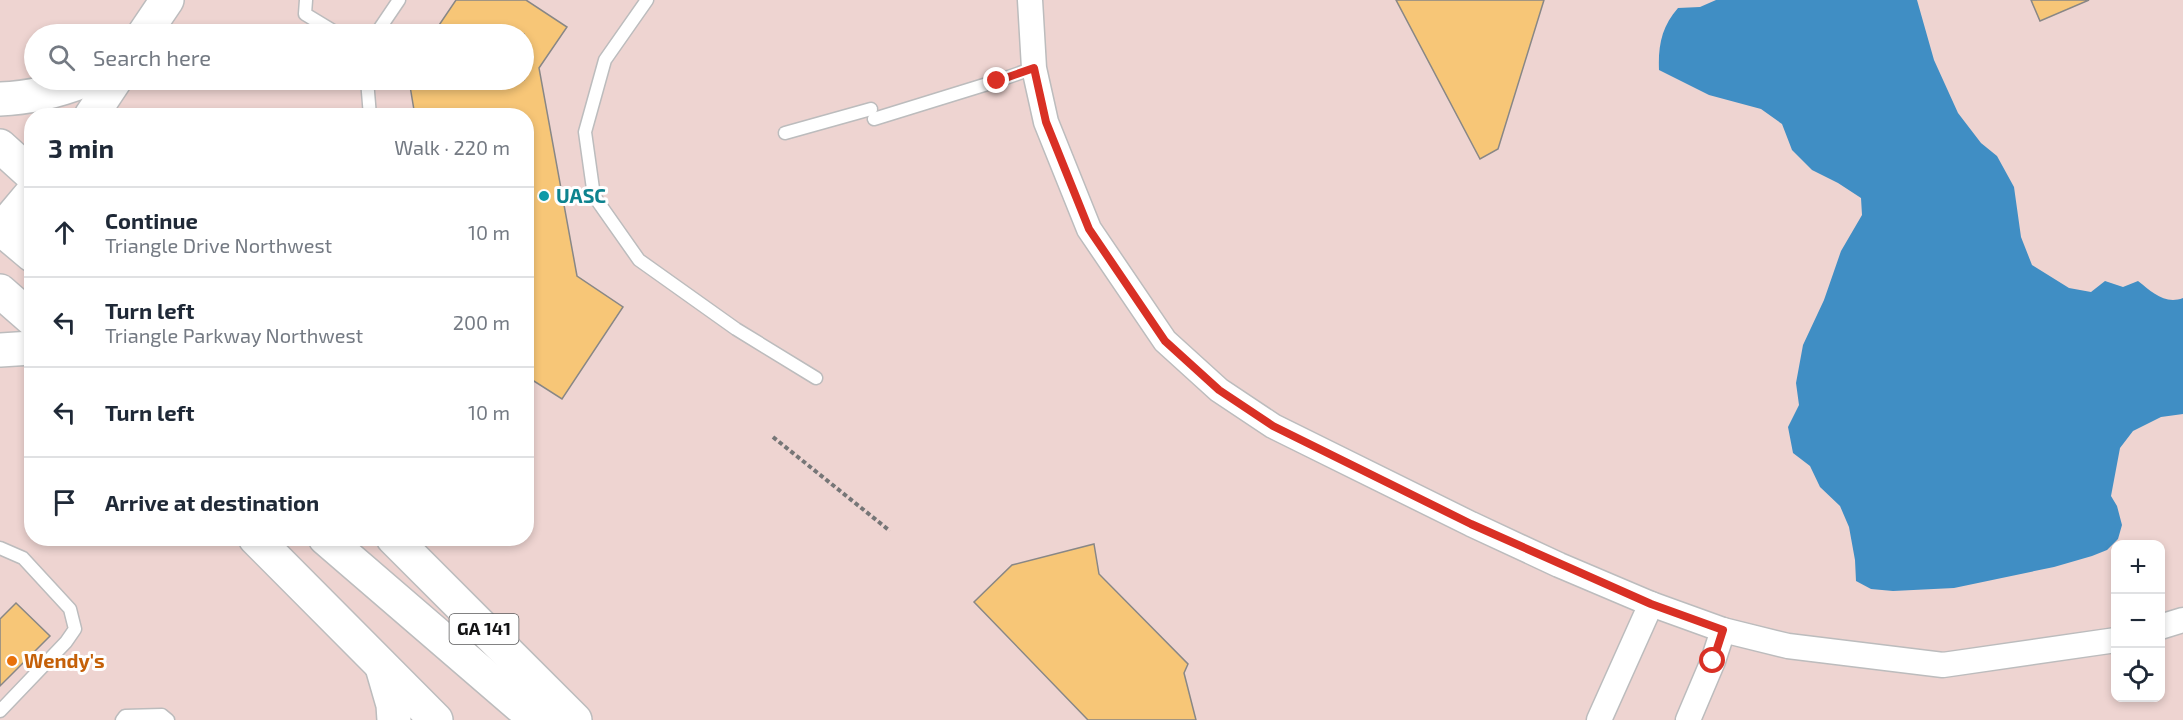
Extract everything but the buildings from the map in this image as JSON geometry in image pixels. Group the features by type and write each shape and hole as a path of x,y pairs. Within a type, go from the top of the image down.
{"main road":[{"path":"151,24 167,0"},
{"path":"0,99 19,99 56,90"},
{"path":"96,108 108,90"},
{"path":"0,146 24,168"},
{"path":"24,203 2,226 24,247"},
{"path":"0,291 24,312"},
{"path":"0,350 24,348"},
{"path":"263,546 436,720"},
{"path":"334,546 520,706 550,720"},
{"name":"GA 141","path":"401,546 575,720"},
{"path":"381,666 393,705 394,720"}],"street":[{"path":"1030,0 1034,68 1046,122 1089,229 1165,341 1219,390 1273,426 1471,524 1651,604 1723,630 1788,646 1943,664 2111,641"},
{"path":"1599,720 1651,604"},
{"path":"2165,625 2183,620"},
{"path":"1688,720 1709,672 1723,630"}],"lane":[{"path":"306,0 305,14 322,24"},
{"path":"383,24 399,0"},
{"path":"647,0 605,60 585,132 594,196 639,260 736,329 816,378"},
{"path":"785,134 873,114 997,81 1034,68"},
{"path":"368,90 369,108"},
{"path":"0,548 22,558 70,609 75,629 66,642 0,711"},
{"path":"122,720 125,716 162,715 168,720"}],"path":[{"path":"773,437 890,531"}],"shaded area":[{"path":"0,0 2183,0 2183,720 0,720"}],"water":[{"path":"1716,0 1917,0 1934,60 1958,113 1981,143 1997,156 2014,187 2021,237 2032,265 2069,288 2091,292 2105,281 2123,287 2138,281 2165,299 2183,298 2183,414 2161,417 2133,431 2120,448 2111,496 2117,506 2122,525 2118,539 2111,540 2111,546 2107,550 2054,567 1954,588 1893,591 1871,589 1856,581 1849,527 1840,506 1820,487 1810,466 1793,453 1788,427 1799,405 1796,383 1803,345 1824,300 1841,251 1862,215 1861,198 1812,170 1792,150 1782,124 1761,109 1709,95 1659,70 1662,36 1668,22 1678,8 1700,7"}],"place":[{"name":"UASC","path":"544,196"},
{"name":"Wendy's","path":"12,661"}],"route":[{"path":"997,81 1034,68 1046,122 1089,229 1165,341 1219,390 1273,426 1471,524 1651,604 1723,630 1713,661"}]}
